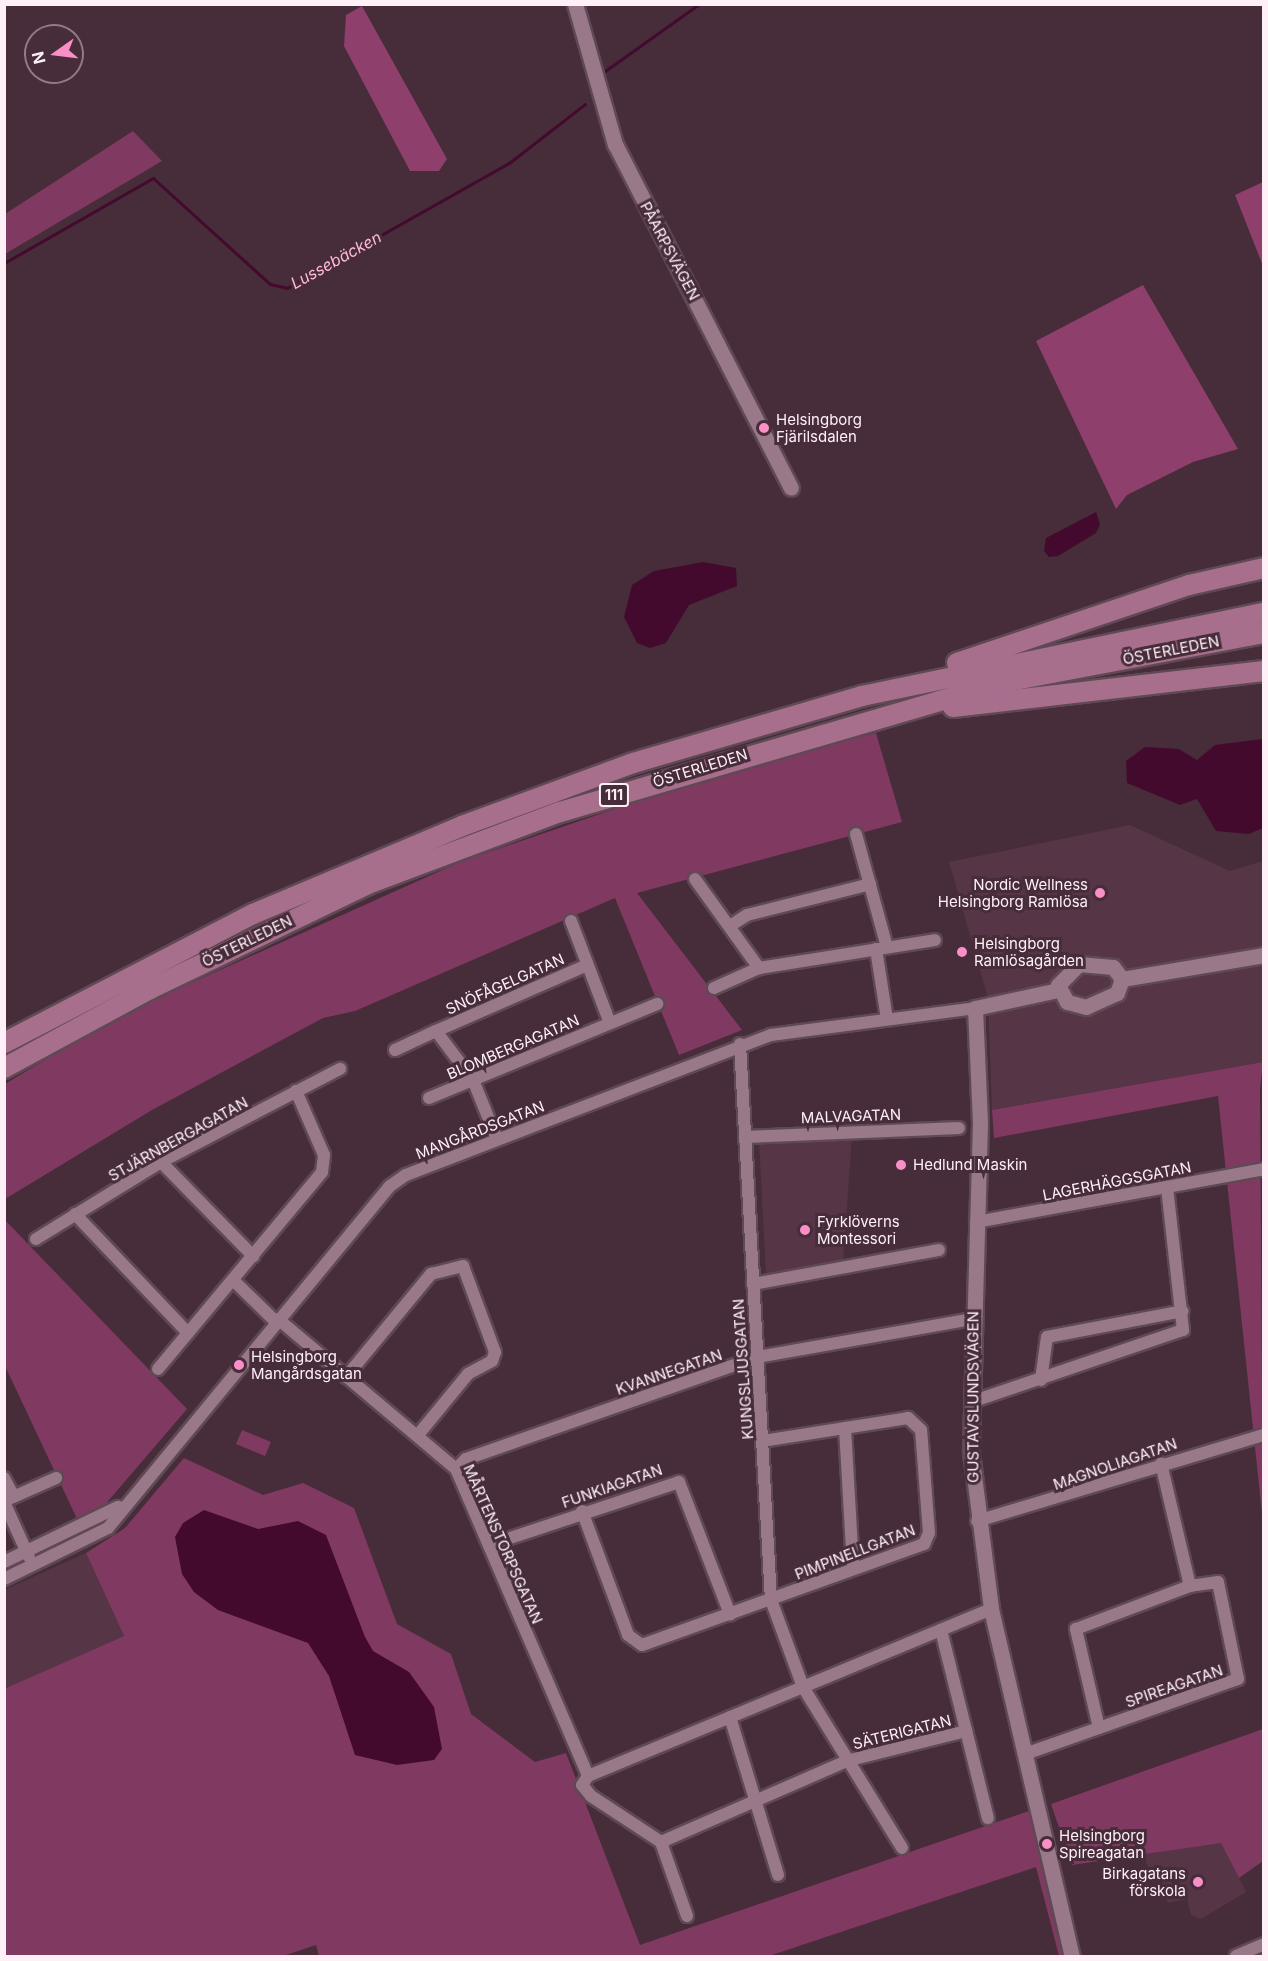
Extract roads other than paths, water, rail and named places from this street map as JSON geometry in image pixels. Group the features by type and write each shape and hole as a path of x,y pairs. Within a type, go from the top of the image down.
{"main road":[{"path":"862,696 1189,585 1263,568"},
{"name":"ÖSTERLEDEN","path":"4,1043 197,940 462,826 633,763 862,696 1263,612"},
{"name":"ÖSTERLEDEN","path":"4,1068 258,935 452,849 734,758 1009,681 1263,633"},
{"path":"882,717 1263,671"}],"street":[{"name":"PÅARPSVÄGEN","path":"575,4 615,144 791,488"},
{"path":"856,834 870,885 881,948 887,1019"},
{"path":"695,879 759,968"},
{"path":"729,926 747,915 870,885"},
{"path":"571,921 609,1023"},
{"path":"714,988 759,968 935,940"},
{"path":"1122,979 1263,955"},
{"path":"1058,990 1062,976 1079,964 1109,965 1122,979"},
{"name":"SNÖFÅGELGATAN","path":"395,1050 587,965"},
{"path":"1058,990 1070,1003 1086,1007 1114,997 1122,979"},
{"path":"975,1008 1058,990"},
{"name":"BLOMBERGAGATAN","path":"429,1098 657,1004"},
{"name":"MANGÅRDSGATAN","path":"4,1579 108,1528 128,1498 390,1186 497,1139 740,1044 771,1035 975,1008"},
{"name":"GUSTAVSLUNDSVÄGEN","path":"975,1008 980,1087 971,1402 977,1521 991,1609 1072,1956"},
{"name":"SNÖFÅGELGATAN","path":"436,1031 473,1080 497,1139"},
{"name":"KUNGSLJUSGATAN","path":"740,1044 771,1600 803,1687"},
{"name":"STJÄRNBERGAGATAN","path":"36,1239 161,1162 340,1069"},
{"path":"158,1369 322,1172 324,1155 296,1091"},
{"name":"MALVAGATAN","path":"745,1137 960,1128"},
{"path":"161,1162 253,1256"},
{"name":"LAGERHÄGGSGATAN","path":"976,1222 1263,1169"},
{"path":"971,1402 1178,1334 1184,1326 1183,1311 1167,1187"},
{"path":"75,1214 188,1333"},
{"path":"753,1284 939,1250"},
{"path":"346,1377 431,1274 456,1263 463,1266 495,1352 492,1361 468,1374 417,1436"},
{"path":"233,1280 277,1321"},
{"path":"1041,1380 1047,1337 1183,1311"},
{"name":"KVANNEGATAN","path":"456,1469 466,1459 757,1357 973,1319"},
{"name":"MÅRTENSTORPSGATAN","path":"277,1321 456,1469 585,1780"},
{"name":"PIMPINELLGATAN","path":"582,1511 633,1642 642,1645 924,1544 929,1533 921,1430 908,1418 763,1441"},
{"path":"845,1428 853,1568"},
{"name":"MAGNOLIAGATAN","path":"977,1521 1081,1493 1161,1463 1263,1435"},
{"path":"1161,1463 1190,1586"},
{"path":"4,1478 8,1500 33,1566"},
{"path":"8,1500 56,1478"},
{"name":"FUNKIAGATAN","path":"489,1545 582,1511 679,1482 730,1614"},
{"name":"MANGÅRDSGATAN","path":"4,1562 105,1516 128,1498"},
{"name":"SPIREAGATAN","path":"1025,1754 1099,1728 1238,1679 1218,1582 1190,1586 1076,1629 1099,1728"},
{"path":"687,1916 661,1842 585,1780 991,1609"},
{"name":"SÄTERIGATAN","path":"941,1630 988,1818"},
{"name":"SÄTERIGATAN","path":"803,1687 846,1761 902,1848"},
{"path":"730,1717 778,1875"},
{"name":"SÄTERIGATAN","path":"661,1842 846,1761 966,1731"},
{"path":"1236,1956 1263,1944"}],"waterway":[{"name":"Lussebäcken","path":"605,71 699,4"},
{"name":"Lussebäcken","path":"4,263 153,178 270,284 287,288 509,163 585,104"}],"place":[{"name":"Helsingborg Fjärilsdalen","path":"764,428"},
{"name":"Nordic Wellness Helsingborg Ramlösa","path":"1100,893"},
{"name":"Helsingborg Ramlösagården","path":"962,952"},
{"name":"Hedlund Maskin","path":"901,1165"},
{"name":"Fyrklöverns Montessori","path":"805,1230"},
{"name":"Helsingborg Mangårdsgatan","path":"239,1365"},
{"name":"Helsingborg Spireagatan","path":"1047,1844"},
{"name":"Birkagatans förskola","path":"1198,1882"}]}
